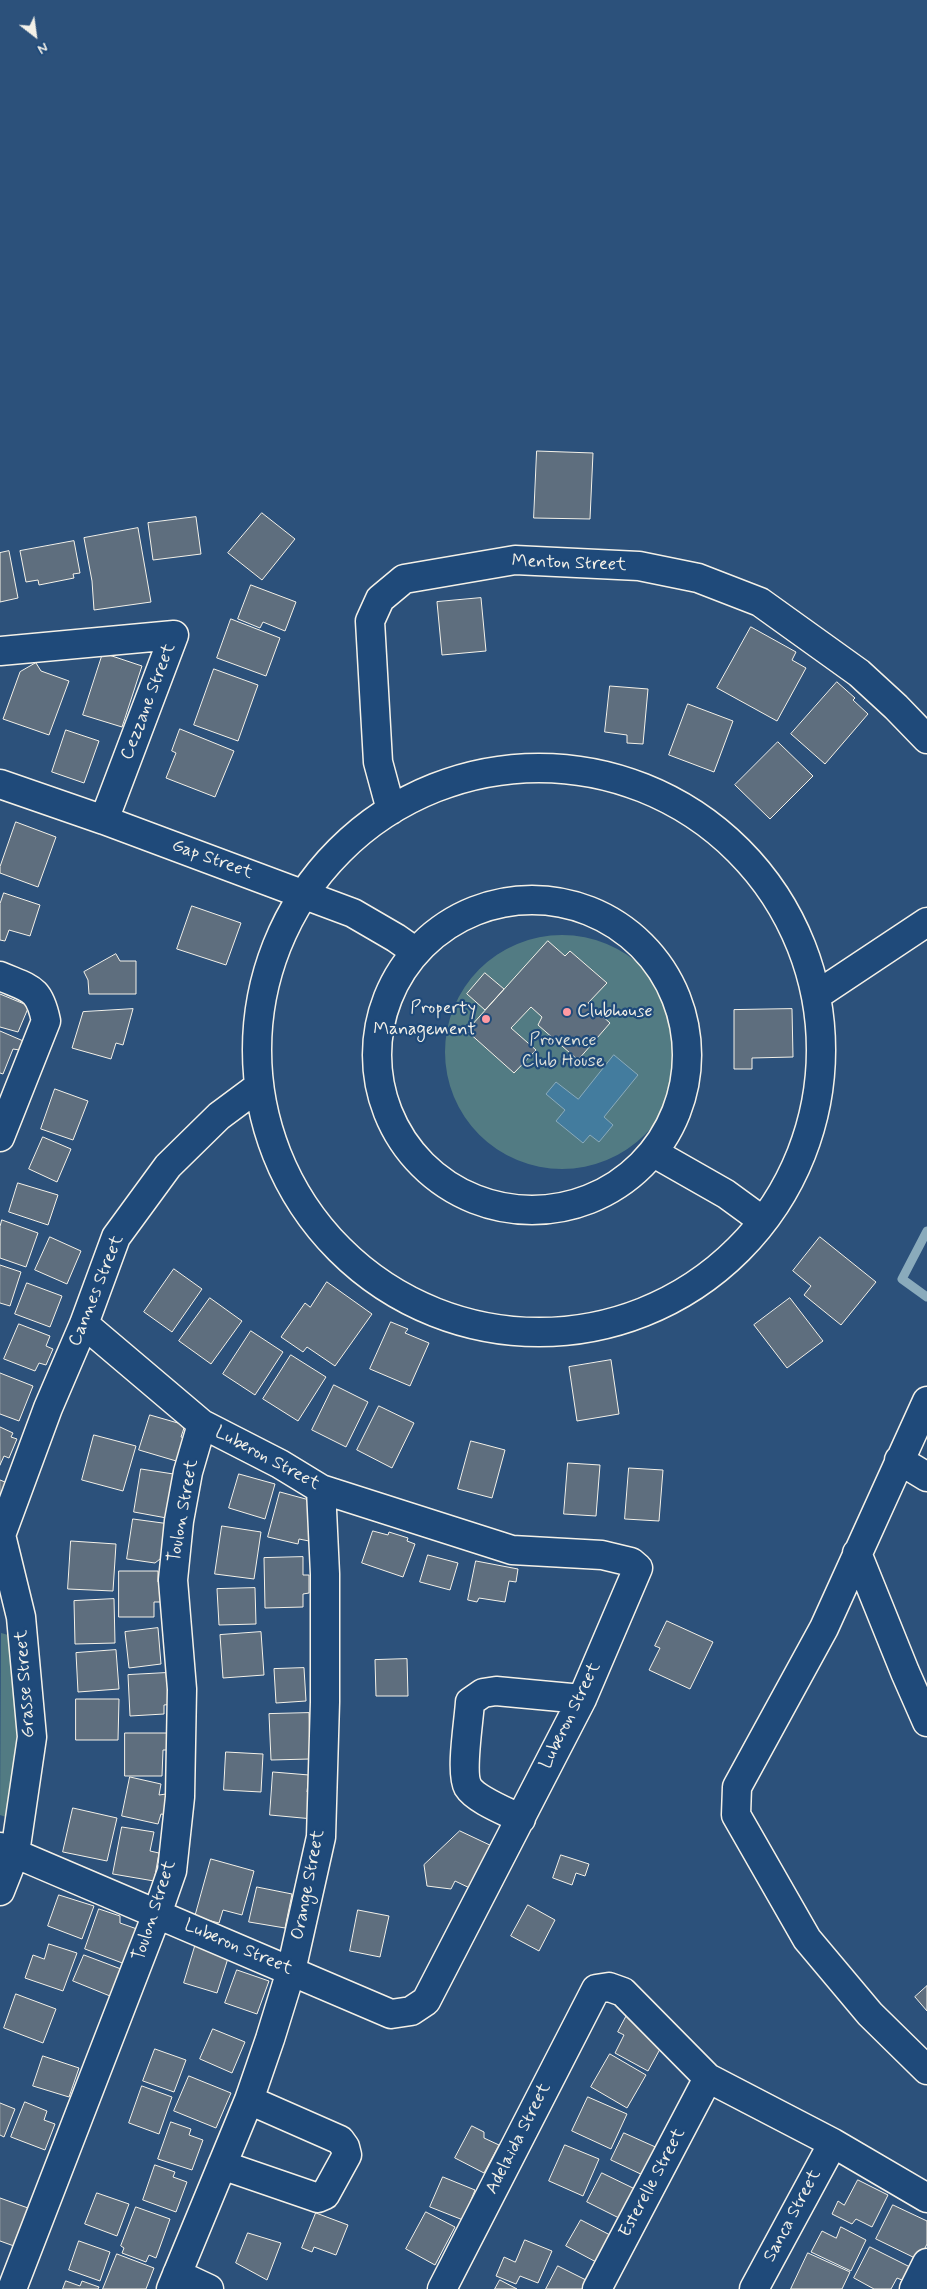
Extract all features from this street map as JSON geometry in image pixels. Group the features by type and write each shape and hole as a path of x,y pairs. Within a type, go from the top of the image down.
{"street":[{"name":"Menton Street","path":"391,810 378,762 370,621 380,599 404,579 515,560 638,566 698,578 760,602 860,673 927,739"},
{"name":"Cezzane Street","path":"0,650 174,634 104,820"},
{"path":"532,768 582,771 630,782 676,802 717,829 752,864 782,904 803,948 817,996 821,1052 819,1090 810,1127 789,1180 764,1221 736,1252 704,1279 668,1301 630,1317 589,1328 548,1332 506,1331 465,1323 425,1309 388,1290 355,1266 325,1237 300,1203 280,1167 266,1128 258,1087 256,1046 260,1006 269,966 284,929 304,893 329,862 358,834 391,810 435,788 483,774 532,768"},
{"name":"Gap Street","path":"0,784 304,893 353,913 416,952"},
{"path":"532,900 581,908 626,930 660,966 682,1010 688,1060 679,1109 654,1152 619,1184 577,1204 530,1211 484,1204 442,1183 408,1151 386,1110 376,1064 381,1018 394,983 416,952 436,934 458,919 482,908 532,900"},
{"path":"817,996 927,922"},
{"path":"0,976 34,990 42,1004 46,1021 0,1137"},
{"name":"Cannes Street","path":"1,1536 48,1408 84,1324 116,1237 168,1166 219,1116 258,1087"},
{"path":"654,1152 726,1194 764,1221"},
{"name":"Luberon Street","path":"7,1850 391,2014 411,2012 426,2001 521,1819 582,1699 638,1568 631,1562 602,1555 512,1550 322,1489 280,1464 202,1424 84,1324"},
{"path":"927,1401 824,1628 737,1787 736,1815 807,1939 870,2014 927,2070"},
{"name":"Toulon Street","path":"12,2289 172,1871 180,1797 182,1689 173,1580 182,1504 188,1472 202,1424"},
{"path":"899,1460 927,1477"},
{"name":"Orange Street","path":"174,2282 249,2100 291,1971 321,1837 325,1702 325,1574 322,1489"},
{"name":"Grasse Street","path":"0,1891 32,1737 21,1617 1,1536"},
{"path":"857,1553 904,1672 927,1722"},
{"path":"521,1819 478,1796 468,1787 464,1774 470,1702 483,1692 496,1691 582,1699"},
{"name":"Adelaida Street","path":"442,2289 596,1989 609,1987 623,1992 708,2078"},
{"path":"708,2078 833,2143 927,2198"},
{"name":"Esterelle Street","path":"597,2289 708,2078"},
{"path":"222,2165 318,2198 324,2195 346,2155 345,2147 340,2140 249,2100"},
{"name":"Sanca Street","path":"754,2289 833,2143"},
{"path":"914,2289 927,2263"},
{"path":"174,2282 209,2289"}],"green space":[{"name":"Provence Club House","path":"551,935 573,935 607,944 627,955 645,969 659,987 670,1007 677,1029 679,1052 677,1075 670,1097 659,1117 645,1135 617,1155 596,1164 573,1169 551,1169 517,1160 497,1149 479,1135 459,1107 450,1086 445,1063 445,1041 454,1007 465,987 479,969 507,949 528,940"},
{"path":"1,1633 16,1637 22,1648 18,1810 6,1817 0,1815"}],"water":[{"path":"614,1055 638,1075 604,1117 613,1125 599,1142 590,1135 583,1143 556,1121 565,1110 546,1094 556,1082 578,1099"}],"building":[{"path":"537,451 593,453 590,519 534,518"},
{"path":"262,513 295,539 262,580 228,553"},
{"path":"196,517 201,554 153,560 148,523"},
{"path":"138,528 151,602 94,610 92,581 84,538"},
{"path":"74,541 80,573 73,574 74,578 39,585 38,580 26,582 20,551"},
{"path":"9,551 18,598 0,602 0,553"},
{"path":"251,585 296,602 285,631 263,622 260,628 238,619"},
{"path":"481,598 486,651 442,655 437,602"},
{"path":"231,619 280,638 266,676 217,658"},
{"path":"751,627 796,652 792,660 806,668 777,721 717,688"},
{"path":"103,653 142,666 122,727 83,715"},
{"path":"36,663 41,671 69,681 49,735 3,719 20,672"},
{"path":"214,669 258,685 238,741 194,725"},
{"path":"837,682 855,698 853,700 868,714 825,764 791,734"},
{"path":"610,686 648,689 643,744 627,743 627,735 605,732"},
{"path":"688,704 733,721 714,772 669,755"},
{"path":"180,729 234,751 215,797 166,778 176,753 172,751"},
{"path":"66,730 99,741 84,783 52,772"},
{"path":"778,742 813,776 770,819 735,785"},
{"path":"16,822 56,837 38,887 0,873 0,867"},
{"path":"4,893 40,905 30,936 9,930 5,941 0,940 0,904"},
{"path":"192,906 241,923 226,965 177,949"},
{"name":"Clubhouse","path":"548,941 565,956 570,951 607,983 588,1003 610,1023 578,1060 538,1025 542,1017 531,1007 511,1028 536,1050 514,1073 467,1031"},
{"path":"116,954 120,961 136,961 136,994 89,994 88,980 84,972"},
{"path":"485,973 504,989 485,1010 467,994"},
{"path":"0,994 29,1006 18,1032 0,1027"},
{"path":"133,1009 123,1045 116,1043 111,1059 72,1048 83,1012"},
{"path":"792,1009 793,1057 752,1058 752,1069 734,1069 734,1010"},
{"path":"0,1031 28,1043 26,1051 13,1049 3,1074 0,1073"},
{"path":"55,1089 88,1101 73,1140 41,1129"},
{"path":"43,1137 71,1149 57,1182 29,1169"},
{"path":"18,1183 58,1195 48,1225 9,1212"},
{"path":"2,1220 38,1233 26,1267 0,1258 0,1227"},
{"path":"50,1237 81,1251 67,1284 35,1270"},
{"path":"820,1237 876,1282 841,1325 804,1295 811,1286 793,1271"},
{"path":"0,1265 21,1272 10,1306 0,1303"},
{"path":"174,1269 202,1289 172,1332 144,1312"},
{"path":"327,1282 372,1314 335,1366 307,1347 303,1352 281,1337 305,1303 310,1307"},
{"path":"27,1283 62,1296 50,1327 15,1314"},
{"path":"210,1298 242,1321 211,1364 179,1341"},
{"path":"790,1298 823,1341 787,1368 754,1325"},
{"path":"391,1322 408,1329 405,1333 429,1343 410,1386 370,1369"},
{"path":"19,1324 50,1336 46,1346 53,1349 46,1365 39,1363 35,1371 4,1359"},
{"path":"251,1331 283,1352 255,1395 223,1374"},
{"path":"291,1355 326,1377 298,1421 263,1399"},
{"path":"611,1360 619,1414 577,1421 569,1367"},
{"path":"0,1373 33,1386 19,1421 0,1414"},
{"path":"334,1385 368,1402 346,1447 312,1430"},
{"path":"379,1406 414,1423 392,1468 357,1450"},
{"path":"150,1415 185,1425 181,1437 190,1440 183,1463 139,1450"},
{"path":"0,1427 13,1433 11,1437 17,1439 9,1458 4,1456 0,1465"},
{"path":"94,1435 136,1446 123,1491 82,1480"},
{"path":"471,1441 505,1450 492,1498 458,1489"},
{"path":"568,1463 600,1465 596,1516 564,1514"},
{"path":"629,1468 663,1470 659,1521 625,1519"},
{"path":"141,1469 180,1475 172,1519 134,1512"},
{"path":"239,1474 275,1484 265,1519 229,1508"},
{"path":"0,1480 10,1484 0,1503"},
{"path":"280,1492 313,1501 314,1519 309,1541 299,1539 298,1544 268,1537"},
{"path":"133,1519 170,1524 165,1555 155,1563 127,1559"},
{"path":"222,1526 261,1532 254,1579 215,1574"},
{"path":"373,1531 388,1535 389,1532 408,1538 407,1541 415,1544 403,1577 362,1563"},
{"path":"71,1541 116,1544 113,1591 68,1589"},
{"path":"428,1555 458,1563 450,1590 420,1582"},
{"path":"303,1557 303,1575 309,1575 309,1593 303,1594 303,1607 265,1608 264,1558"},
{"path":"476,1561 518,1569 516,1582 509,1581 505,1602 479,1598 477,1602 468,1600"},
{"path":"119,1571 158,1571 158,1582 163,1582 163,1602 154,1602 154,1617 119,1617"},
{"path":"255,1588 256,1624 219,1625 217,1589"},
{"path":"114,1599 115,1643 75,1644 74,1601"},
{"path":"667,1621 713,1642 690,1689 649,1670 660,1648 655,1646"},
{"path":"158,1628 161,1664 129,1668 125,1632"},
{"path":"261,1632 264,1675 223,1678 220,1635"},
{"path":"116,1650 119,1689 78,1692 76,1653"},
{"path":"407,1659 408,1696 376,1696 375,1660"},
{"path":"304,1668 306,1701 276,1703 274,1669"},
{"path":"166,1673 167,1684 172,1687 173,1704 164,1705 164,1714 130,1716 128,1675"},
{"path":"76,1699 119,1699 118,1740 76,1740"},
{"path":"309,1713 310,1759 271,1760 269,1714"},
{"path":"125,1733 173,1733 173,1750 163,1750 162,1776 125,1776"},
{"path":"226,1752 263,1754 261,1792 224,1790"},
{"path":"273,1772 309,1775 307,1792 315,1792 313,1819 270,1815"},
{"path":"130,1777 161,1784 159,1795 173,1793 168,1815 161,1814 158,1824 122,1816"},
{"path":"73,1808 117,1818 107,1861 63,1852"},
{"path":"122,1827 154,1832 150,1851 159,1853 154,1881 113,1874"},
{"path":"460,1831 494,1847 474,1890 455,1881 451,1889 427,1886 424,1865"},
{"path":"561,1855 589,1864 585,1876 576,1873 572,1885 553,1878"},
{"path":"211,1859 254,1871 242,1915 223,1910 219,1923 195,1917"},
{"path":"257,1887 292,1894 285,1928 249,1922"},
{"path":"59,1895 94,1906 82,1939 48,1926"},
{"path":"528,1905 555,1920 539,1951 511,1936"},
{"path":"99,1909 120,1916 120,1923 137,1929 125,1964 85,1949"},
{"path":"358,1910 389,1916 380,1957 350,1951"},
{"path":"196,1943 230,1952 217,1993 184,1983"},
{"path":"49,1944 77,1953 63,1991 25,1978 33,1955 44,1959"},
{"path":"84,1955 121,1969 110,1996 73,1981"},
{"path":"237,1970 269,1981 257,2014 225,2003"},
{"path":"927,1986 927,2011 915,1997"},
{"path":"16,1994 56,2009 43,2043 4,2028"},
{"path":"627,2015 665,2040 648,2071 615,2053 624,2035 618,2032"},
{"path":"213,2029 245,2042 232,2073 200,2059"},
{"path":"155,2049 186,2060 174,2092 143,2081"},
{"path":"610,2054 646,2075 627,2108 591,2087"},
{"path":"43,2056 79,2068 69,2097 33,2086"},
{"path":"189,2076 231,2093 216,2128 174,2111"},
{"path":"142,2086 172,2097 159,2134 129,2123"},
{"path":"588,2097 627,2114 611,2149 572,2131"},
{"path":"25,2102 47,2111 44,2120 55,2124 45,2150 11,2137"},
{"path":"0,2103 15,2109 4,2137 0,2135"},
{"path":"171,2122 191,2129 189,2135 203,2140 192,2170 158,2159"},
{"path":"472,2126 484,2132 484,2138 499,2145 484,2173 455,2158"},
{"path":"624,2133 660,2149 647,2177 611,2160"},
{"path":"565,2145 599,2159 583,2196 549,2181"},
{"path":"155,2165 175,2172 173,2177 187,2182 176,2212 143,2200"},
{"path":"602,2173 635,2189 621,2219 587,2202"},
{"path":"443,2177 475,2190 463,2220 430,2207"},
{"path":"858,2180 888,2195 872,2227 856,2219 852,2224 832,2214 838,2201 844,2205"},
{"path":"97,2193 129,2204 117,2236 85,2224"},
{"path":"0,2198 28,2208 14,2246 0,2241"},
{"path":"893,2205 927,2221 927,2244 919,2260 876,2239"},
{"path":"136,2207 170,2219 156,2258 149,2255 146,2262 122,2253 124,2248 121,2246"},
{"path":"426,2212 455,2227 435,2265 406,2249"},
{"path":"316,2213 348,2225 336,2255 314,2247 312,2252 302,2248"},
{"path":"581,2220 612,2236 598,2263 566,2246"},
{"path":"841,2227 866,2240 851,2271 811,2252 822,2231 836,2238"},
{"path":"248,2233 281,2243 267,2280 236,2263"},
{"path":"525,2240 552,2251 538,2283 520,2276 516,2284 496,2276 504,2257 515,2262"},
{"path":"79,2241 110,2252 100,2281 69,2270"},
{"path":"870,2247 914,2269 907,2282 897,2278 891,2289 874,2289 854,2278"},
{"path":"808,2253 850,2272 842,2289 791,2289"},
{"path":"117,2254 154,2268 146,2289 103,2289"},
{"path":"558,2266 588,2281 583,2289 546,2289"},
{"path":"500,2280 517,2289 495,2289"},
{"path":"66,2281 80,2286 82,2281 99,2287 98,2289 63,2289"}],"waterway":[{"path":"927,1231 902,1279 927,1297"}],"place":[{"name":"Clubhouse","path":"567,1012"},
{"name":"Property Management","path":"486,1019"}]}
